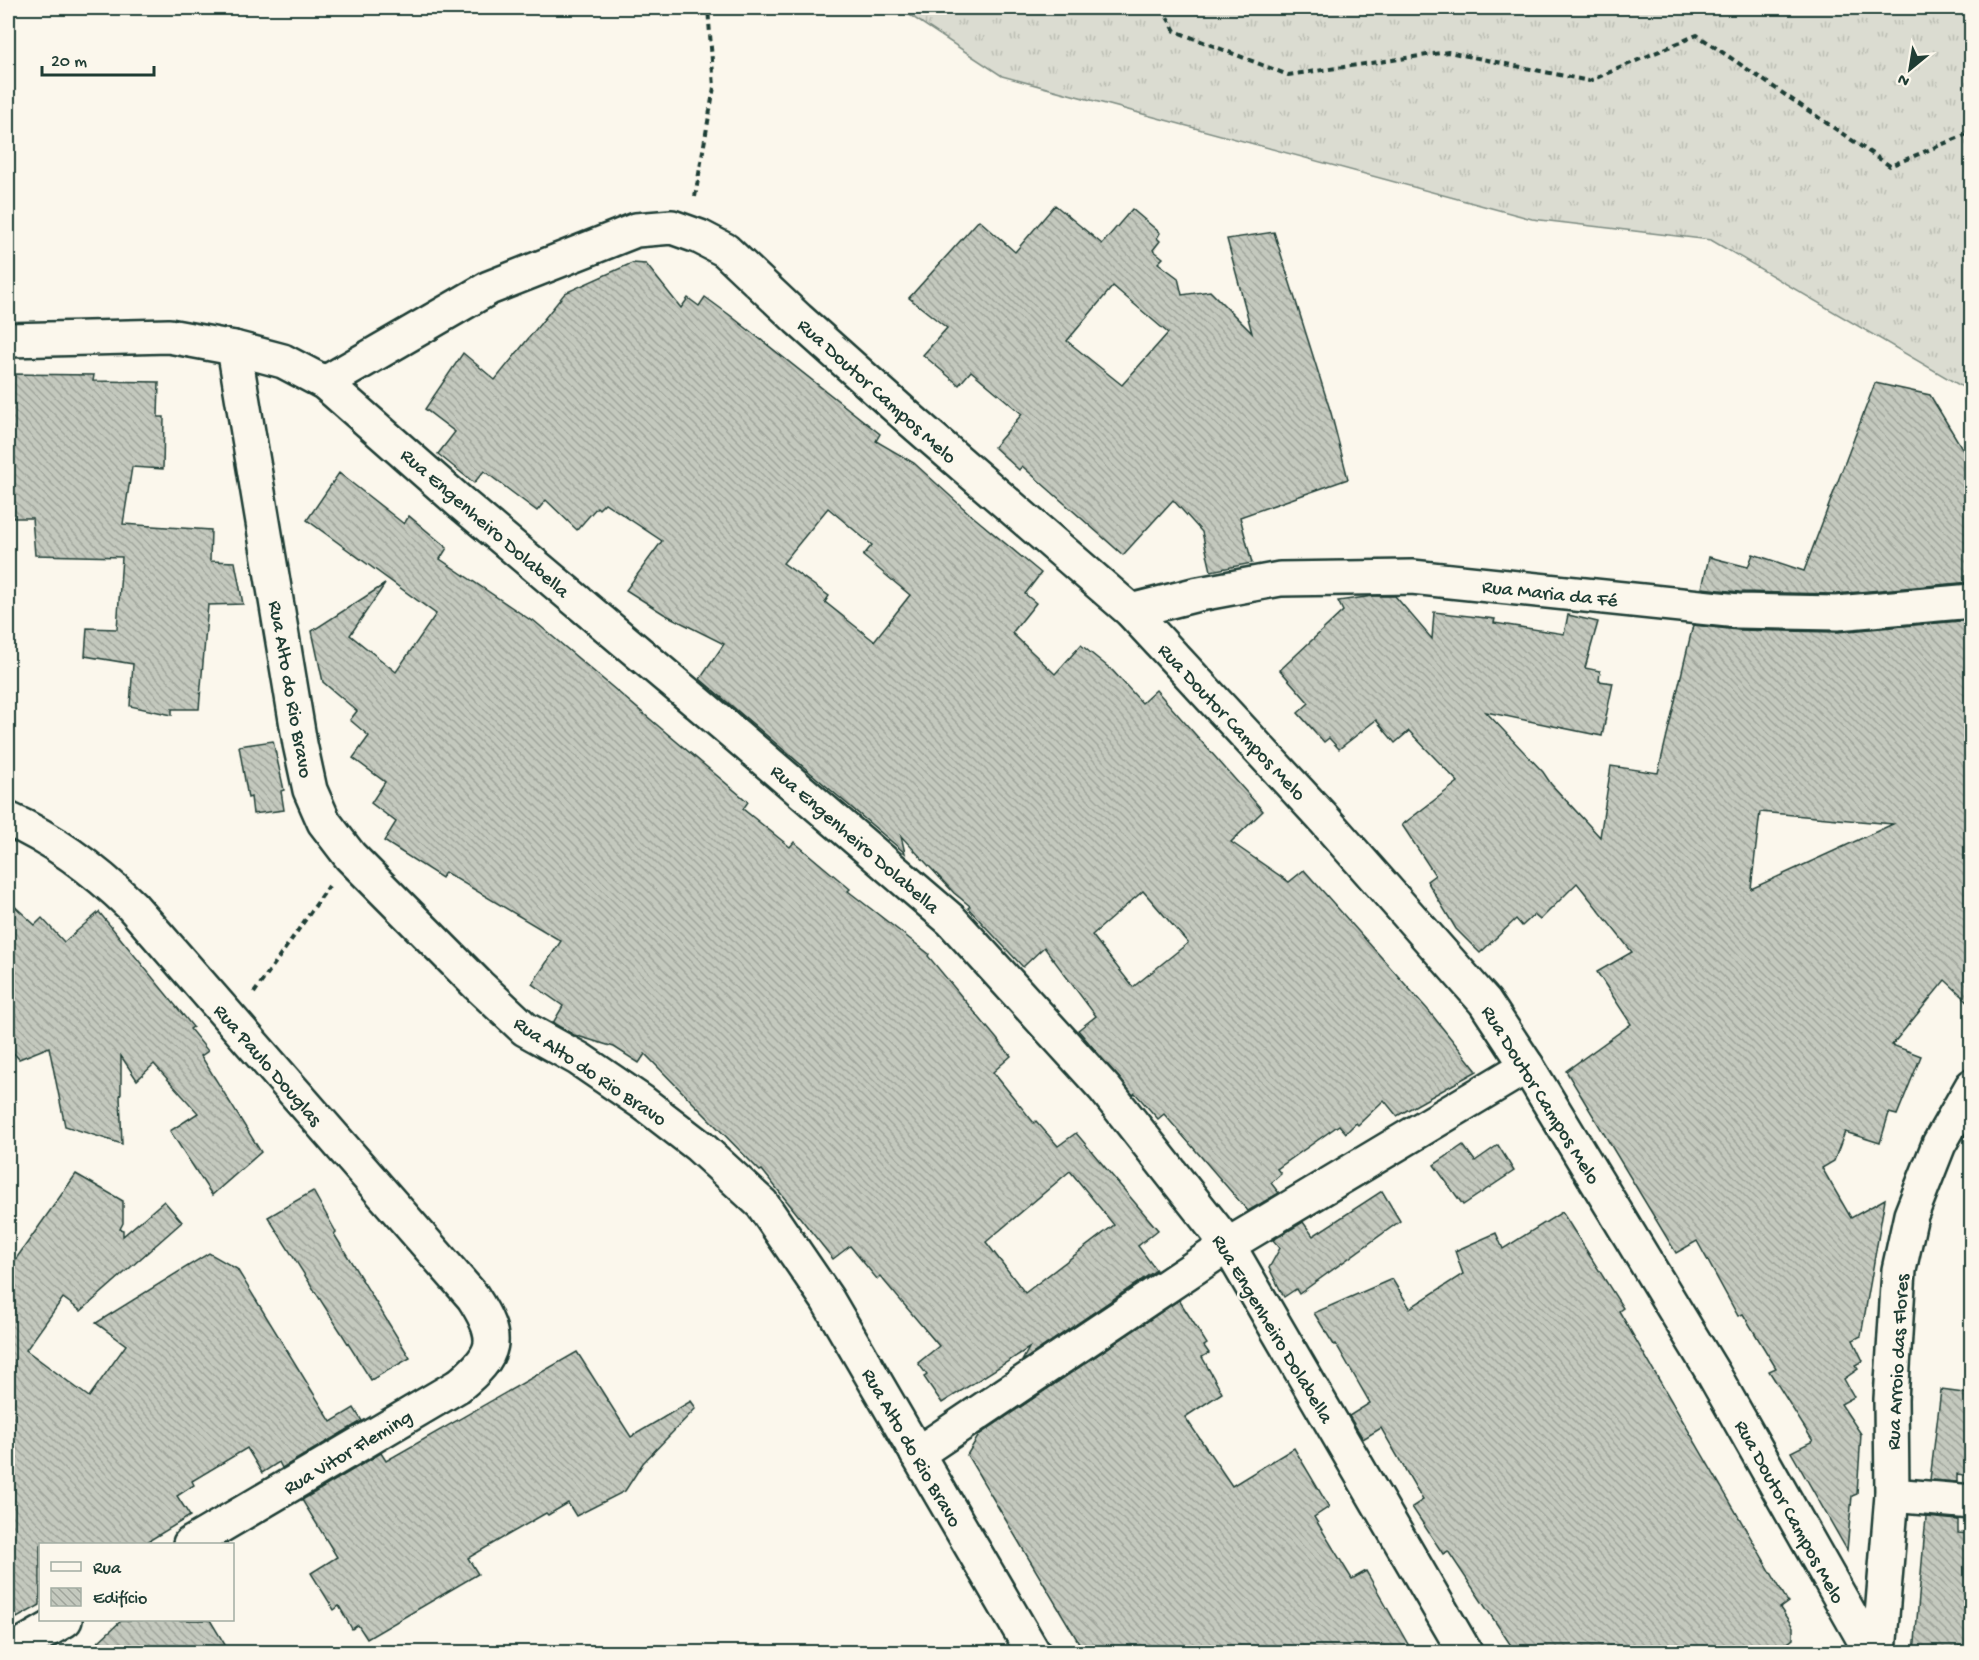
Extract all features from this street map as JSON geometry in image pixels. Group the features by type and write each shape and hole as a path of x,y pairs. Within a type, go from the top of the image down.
{"street":[{"name":"Rua Doutor Campos Melo","path":"325,383 489,288 636,230 672,227 725,250 798,320 1131,611 1322,818 1485,1002 1527,1066 1713,1373 1871,1653"},
{"name":"Rua Engenheiro Dolabella","path":"8,340 169,336 234,348 283,361 325,383 462,503 723,723 951,920 1105,1089 1228,1245 1465,1653"},
{"name":"Rua Alto do Rio Bravo","path":"234,348 300,744 310,790 324,822 350,856 525,1029 579,1059 642,1102 699,1146 762,1204 827,1299 1033,1653"},
{"name":"Rua Maria da Fé","path":"1131,611 1194,595 1280,579 1412,577 1738,611 1836,614 1971,601"},
{"name":"Rua Paulo Douglas","path":"8,819 84,864 108,882 140,914 473,1298 486,1317 492,1346"},
{"path":"917,1454 1228,1245 1527,1066"},
{"name":"Rua Arroio das Flores","path":"1879,1653 1892,1495 1891,1399 1899,1270 1911,1215 1939,1144 1971,1086"},
{"name":"Rua Vitor Fleming","path":"193,1543 458,1386 478,1369 492,1346"},
{"path":"1892,1495 1971,1502"},
{"path":"10,1653 62,1621"}],"path":[{"path":"689,233 714,87 708,8"},
{"path":"1162,8 1175,31 1288,75 1448,52 1589,81 1698,35 1890,166 1971,132"},
{"path":"233,1023 350,856"}],"green space":[{"path":"899,8 1971,8 1971,392 1711,240 1532,219 1002,76"}],"building":[{"path":"1055,205 1102,244 1132,209 1160,233 1157,238 1160,241 1153,250 1163,258 1158,263 1178,278 1182,295 1210,291 1252,333 1227,239 1274,232 1331,413 1348,479 1240,517 1252,563 1211,571 1202,532 1173,500 1123,555 1022,466 1019,470 994,447 1022,414 971,371 959,385 923,355 947,328 909,298 979,220 1015,252","holes":["1113,286 1168,333 1122,385 1067,341"]},
{"path":"632,263 646,264 681,308 688,298 699,306 705,297 880,434 876,441 914,463 970,514 1041,573 1025,594 1036,603 1012,633 1055,674 1081,645 1113,671 1142,703 1156,690 1263,811 1231,842 1289,882 1304,870 1428,1010 1477,1071 1397,1116 1384,1100 1358,1125 1356,1123 1346,1133 1339,1125 1277,1169 1281,1174 1271,1183 1279,1193 1248,1211 1164,1114 1158,1119 1135,1093 1133,1095 1078,1030 1096,1016 1044,947 1023,967 968,908 970,906 954,893 901,836 905,853 700,679 724,644 664,614 626,590 662,541 605,503 599,509 597,507 577,530 546,500 537,511 484,471 474,483 438,454 455,432 425,409 463,353 495,380 565,293","holes":["828,508 872,545 863,556 910,595 874,641 825,602 829,596 783,563","1143,891 1188,943 1133,987 1092,935"]},
{"path":"8,374 94,375 93,381 159,382 158,417 164,417 163,469 132,467 123,524 211,530 210,561 235,562 243,604 208,605 199,709 172,709 172,715 130,706 133,664 85,656 87,628 117,629 122,557 35,555 32,518 13,518 8,469"},
{"path":"1875,383 1930,395 1971,463 1971,582 1836,594 1739,592 1702,588 1709,557 1748,567 1753,554 1804,571"},
{"path":"339,473 404,524 409,516 447,548 440,559 533,620 748,802 743,809 790,847 794,842 850,889 848,891 929,954 928,956 1011,1056 993,1072 1034,1123 1036,1121 1058,1146 1076,1133 1158,1230 1138,1246 1156,1270 1022,1361 1029,1348 942,1403 924,1377 927,1375 918,1363 939,1346 880,1276 877,1279 850,1246 833,1259 762,1170 760,1171 645,1054 639,1063 614,1047 574,1035 553,1023 563,1006 532,984 561,941 445,872 442,878 384,841 396,822 371,803 385,782 353,758 369,736 350,720 357,711 323,682 312,631 385,584 350,635 396,672 436,614 307,520","holes":["1070,1171 1114,1225 1025,1293 986,1242"]},
{"path":"1373,596 1395,596 1432,639 1434,612 1495,619 1494,623 1564,634 1568,615 1598,622 1585,668 1600,671 1599,681 1613,683 1602,736 1486,712 1600,837 1611,766 1658,773 1693,625 1738,630 1837,632 1971,620 1971,1004 1945,980 1892,1045 1921,1056 1897,1115 1889,1113 1880,1143 1845,1132 1834,1161 1822,1168 1851,1218 1885,1199 1861,1336 1853,1340 1863,1361 1855,1365 1858,1369 1844,1379 1854,1397 1841,1404 1861,1434 1857,1494 1852,1496 1847,1550 1791,1452 1813,1441 1769,1371 1776,1368 1743,1314 1738,1316 1697,1241 1676,1253 1566,1071 1631,1024 1597,972 1632,952 1577,883 1540,920 1534,915 1522,926 1516,919 1480,953 1456,929 1427,881 1435,875 1402,825 1458,782 1409,731 1395,743 1376,720 1339,749 1329,738 1324,742 1298,713 1309,703 1280,670 1343,611 1338,601","holes":["1760,812 1893,824 1751,889"]},
{"path":"273,741 284,790 281,791 284,810 253,814 239,746"},
{"path":"8,900 35,925 42,918 64,942 99,912 193,1027 190,1029 208,1051 201,1056 261,1152 212,1195 170,1131 198,1113 154,1064 137,1080 121,1056 122,1144 65,1126 49,1047 19,1059 8,1047"},
{"path":"1463,1145 1475,1161 1498,1145 1514,1171 1463,1205 1434,1165"},
{"path":"76,1174 123,1201 123,1223 120,1229 123,1230 123,1236 164,1201 182,1222 81,1311 63,1298 26,1350 89,1397 126,1345 96,1323 209,1253 237,1269 331,1422 354,1408 362,1421 282,1468 279,1462 262,1473 247,1448 192,1481 194,1485 177,1496 190,1516 145,1543 39,1543 39,1606 17,1618 8,1599 8,1270"},
{"path":"313,1191 336,1232 334,1234 410,1358 371,1380 268,1217"},
{"path":"1382,1191 1400,1221 1299,1294 1296,1289 1284,1297 1269,1268 1280,1248 1273,1240 1303,1222 1313,1236"},
{"path":"1562,1212 1623,1308 1619,1311 1788,1602 1780,1608 1793,1627 1793,1639 1774,1653 1516,1653 1448,1551 1443,1554 1412,1507 1423,1500 1381,1428 1363,1439 1349,1416 1370,1403 1336,1344 1334,1345 1314,1313 1392,1279 1410,1308 1463,1274 1455,1251 1496,1233 1503,1249"},
{"path":"1179,1300 1207,1344 1204,1346 1209,1353 1202,1357 1222,1393 1185,1417 1232,1486 1294,1448 1329,1507 1314,1517 1352,1579 1366,1571 1413,1653 1085,1653 967,1455 979,1435"},
{"path":"577,1352 631,1437 691,1401 696,1408 643,1463 625,1491 576,1516 568,1503 548,1515 546,1513 468,1558 478,1574 367,1639 358,1625 352,1629 339,1606 334,1610 311,1573 337,1557 302,1500 381,1453 386,1461"},
{"path":"1941,1390 1971,1394 1971,1476 1957,1474 1957,1482 1930,1480"},
{"path":"1926,1517 1958,1520 1958,1533 1971,1534 1971,1648 1959,1646 1960,1653 1914,1653"},
{"path":"121,1621 211,1621 230,1653 86,1653"}]}
